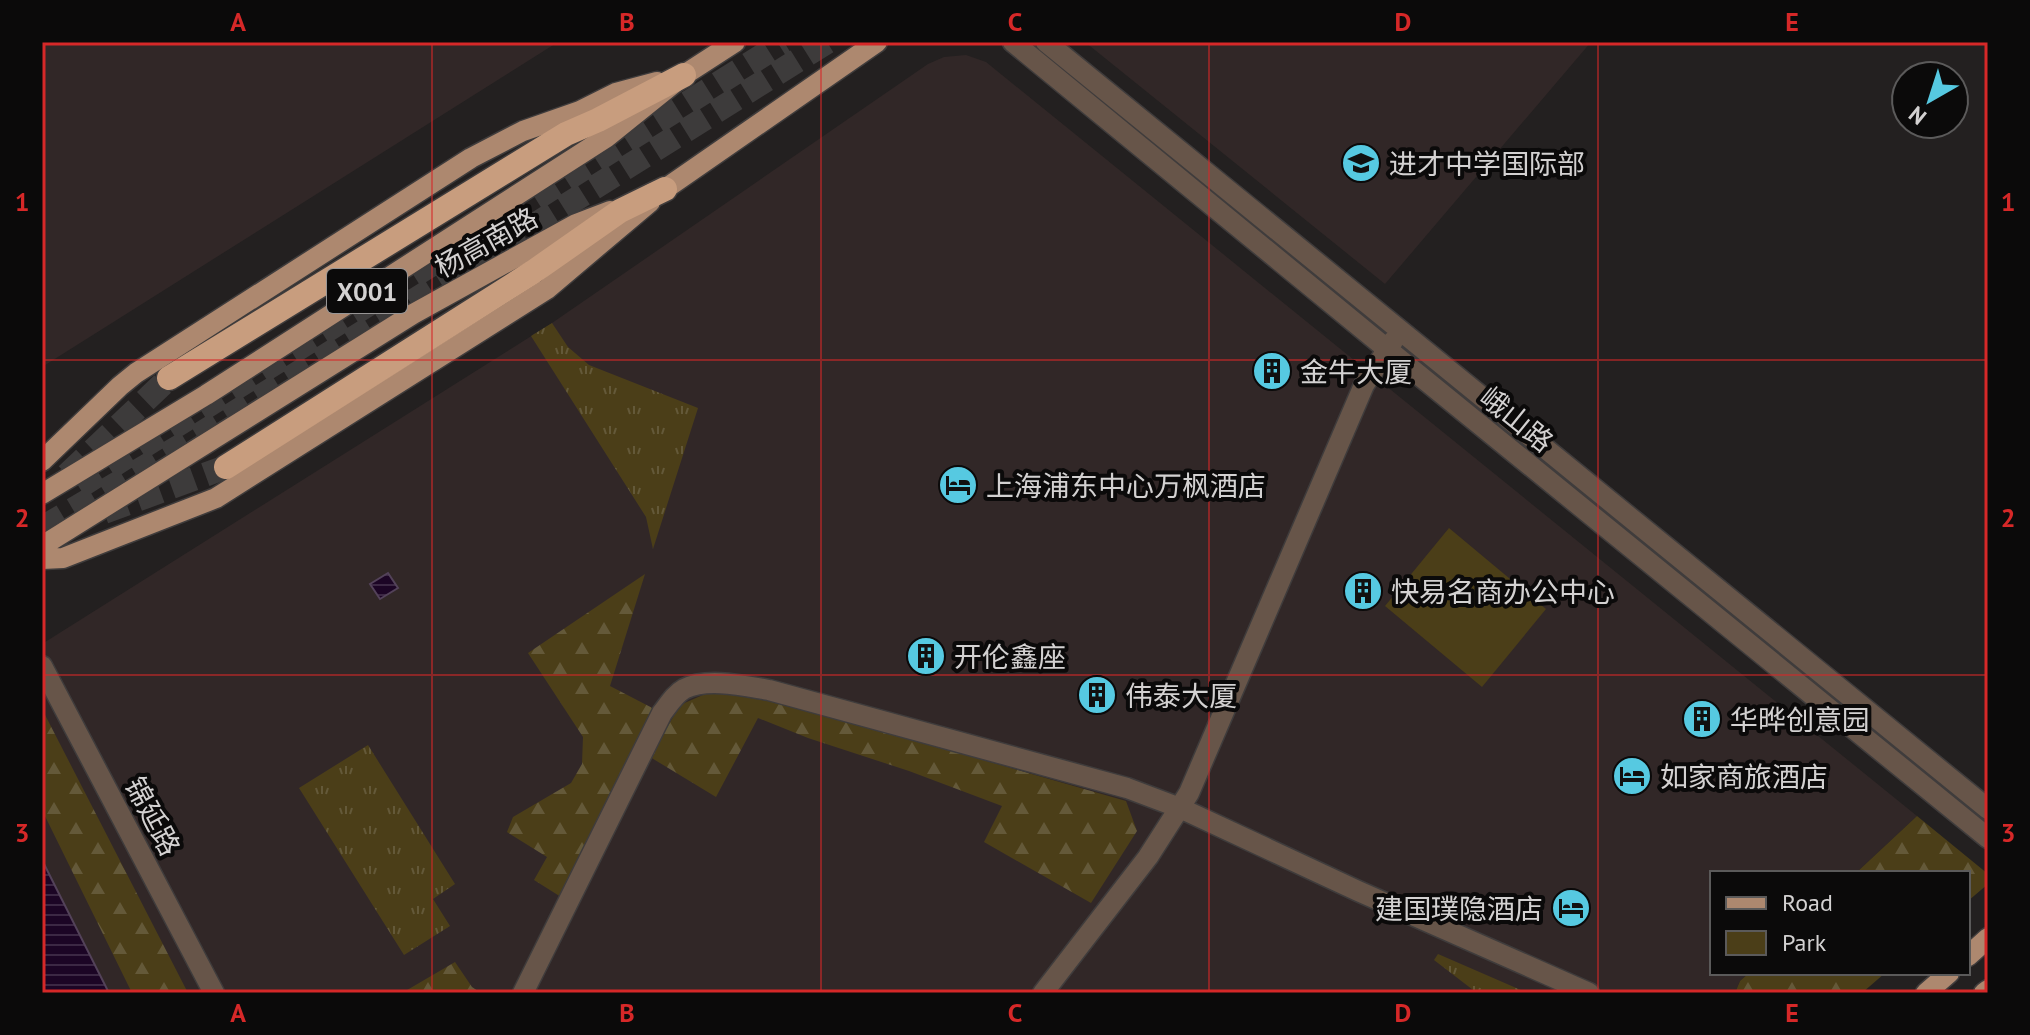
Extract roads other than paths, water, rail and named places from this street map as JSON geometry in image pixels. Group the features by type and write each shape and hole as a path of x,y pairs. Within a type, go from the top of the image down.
{"highway":[{"path":"169,378 566,134 684,75"},
{"path":"226,467 533,272 620,211 665,189"}],"main road":[{"name":"杨高南路","path":"42,494 206,395 607,137 684,75 735,42"},
{"name":"杨高南路","path":"42,546 413,314 576,224 665,189 877,42"},
{"name":"X001","path":"42,461 136,373 471,158 523,131 580,111 616,93 684,75"},
{"name":"X001","path":"42,559 63,558 216,498 547,289 665,189"},
{"path":"1970,954 1988,938"},
{"path":"1926,993 1947,975"}],"street":[{"name":"峨山路","path":"1013,42 1988,838"},
{"name":"峨山路","path":"1046,42 1988,809"},
{"path":"1043,993 1148,857 1199,773 1364,385 1400,331"},
{"name":"锦延路","path":"42,666 214,993"},
{"path":"523,993 662,713 672,698 683,689 695,685 734,685 769,690 1127,788 1180,808 1589,993"}],"tunnel":[{"path":"79,487 784,42"},
{"path":"42,528 202,433 827,42"},
{"path":"67,475 169,378"},
{"path":"104,512 226,467"}],"place":[{"name":"进才中学国际部","path":"1361,163"},
{"name":"金牛大厦","path":"1272,371"},
{"name":"上海浦东中心万枫酒店","path":"958,485"},
{"name":"快易名商办公中心","path":"1363,591"},
{"name":"开伦鑫座","path":"926,656"},
{"name":"伟泰大厦","path":"1097,695"},
{"name":"华晔创意园","path":"1702,719"},
{"name":"如家商旅酒店","path":"1632,776"},
{"name":"建国璞隐酒店","path":"1571,908"}]}
